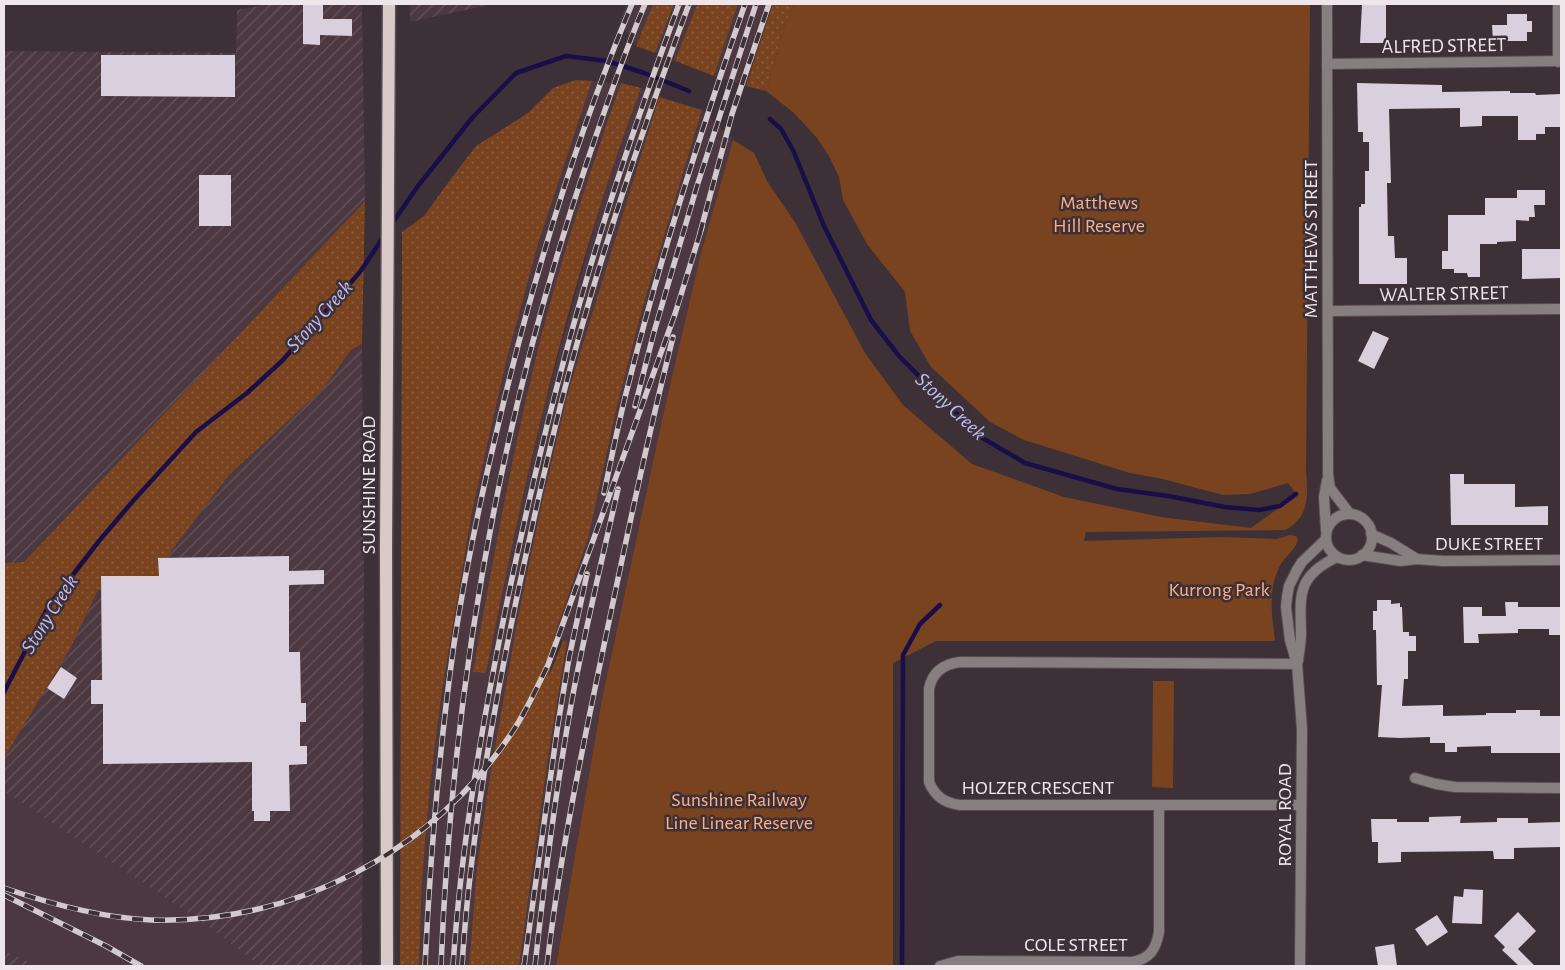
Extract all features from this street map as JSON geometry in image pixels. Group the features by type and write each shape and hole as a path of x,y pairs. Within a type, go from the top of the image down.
{"main road":[{"name":"SUNSHINE ROAD","path":"387,966 389,4"}],"street":[{"name":"MATTHEWS STREET","path":"1327,4 1328,474 1330,488 1350,514"},
{"path":"1558,4 1560,62"},
{"name":"ALFRED STREET","path":"1327,64 1560,62"},
{"name":"WALTER STREET","path":"1328,311 1561,309"},
{"name":"MATTHEWS STREET","path":"1326,535 1324,497 1328,474"},
{"path":"1350,514 1358,516 1364,521 1369,527 1371,534 1368,550 1350,560 1337,557 1330,550 1326,535 1330,524 1335,519 1342,515 1350,514"},
{"name":"DUKE STREET","path":"1371,534 1391,543 1417,559"},
{"name":"ROYAL ROAD","path":"1300,966 1302,729 1297,664 1290,640 1286,608 1289,586 1302,562 1326,535"},
{"name":"DUKE STREET","path":"1362,555 1393,561 1417,559 1443,561 1561,560"},
{"name":"ROYAL ROAD","path":"1297,664 1301,636 1300,605 1303,588 1311,574 1321,565 1337,557"},
{"name":"HOLZER CRESCENT","path":"1297,664 960,662 943,667 934,676 929,689 929,782 932,789 944,801 960,805 1301,806"},
{"path":"1415,778 1455,787 1561,788"},
{"name":"COLE STREET","path":"940,966 958,961 1132,962 1148,957 1154,950 1159,932 1159,805"}],"shaded area":[{"path":"261,4 362,4 365,201 24,562 4,563 4,51 236,53 237,10"},
{"path":"410,4 493,4 410,22"},
{"path":"627,4 653,4 636,46 619,22"},
{"path":"674,4 697,4 675,61 655,53"},
{"path":"738,4 773,4 746,86 714,76"},
{"path":"592,81 621,83 596,152 561,266 537,354 509,477 474,672 486,673 506,571 543,410 599,210 641,88 659,97 569,389 489,782 477,868 469,966 419,966 422,880 430,785 443,684 472,512 506,362 538,244"},
{"path":"702,110 733,140 701,253 663,415 602,699 556,966 519,966 548,757 567,643 554,637 589,535 616,410 643,306"},
{"path":"362,344 364,583 362,966 260,966 208,926 4,791 4,758 70,649 98,590 101,576 166,557 229,475 323,389 351,350"},
{"path":"4,791 208,926 260,966 39,966 4,951"},
{"path":"4,951 39,966 4,966"}],"green space":[{"path":"653,4 674,4 655,53 636,46"},
{"path":"697,4 738,4 714,76 675,61"},
{"path":"773,4 794,4 785,24 766,91 746,86"},
{"path":"794,4 1310,4 1306,505 1299,519 1285,530 1086,532 1084,541 1222,537 1277,539 1290,535 1296,536 1298,539 1294,549 1281,564 1272,592 1275,641 936,641 893,663 893,966 556,966 602,699 663,415 701,253 733,140 754,153 767,181 796,224 865,353 903,405 972,464 1064,497 1161,517 1251,528 1297,495 1288,483 1250,494 1223,495 1163,479 1130,473 1024,440 990,422 931,367 910,331 905,292 867,244 843,200 839,177 829,156 817,138 794,113 766,91 785,24"},
{"path":"576,80 592,81 538,244 506,362 472,512 443,684 430,785 422,880 419,966 400,966 402,232 424,216 476,146 528,113 553,88"},
{"path":"621,83 641,88 592,231 571,304 533,451 486,673 473,672 510,472 537,353 576,217"},
{"path":"659,97 702,110 643,306 616,410 589,535 554,637 549,676 563,641 567,642 548,757 519,966 469,966 477,868 489,782 519,612 543,498 569,389"},
{"path":"365,201 362,344 351,350 323,389 229,475 166,558 158,558 159,576 101,576 101,590 98,590 70,649 4,758 4,563 24,562"},
{"path":"1153,681 1174,681 1173,788 1152,787"}],"building":[{"path":"303,4 323,4 323,19 352,19 352,36 320,35 320,45 303,44"},
{"path":"1362,4 1386,4 1386,43 1360,43"},
{"path":"1507,14 1527,14 1527,21 1532,21 1532,32 1527,32 1527,41 1493,41 1492,25 1507,25"},
{"path":"101,55 235,55 235,97 101,96"},
{"path":"1357,83 1442,85 1442,92 1510,91 1510,93 1535,93 1536,95 1561,94 1561,127 1545,127 1545,134 1536,134 1536,140 1518,140 1518,116 1482,116 1482,126 1460,127 1460,108 1389,109 1391,183 1387,183 1388,236 1394,236 1395,258 1407,258 1407,284 1359,284 1359,207 1361,207 1361,204 1365,204 1365,171 1369,171 1369,142 1363,142 1363,132 1358,132"},
{"path":"199,175 231,175 231,226 199,226"},
{"path":"1517,190 1545,190 1545,205 1534,205 1535,217 1529,217 1529,221 1516,220 1516,241 1480,244 1480,277 1468,277 1467,273 1454,273 1454,269 1442,269 1442,251 1448,251 1448,215 1485,215 1485,198 1517,198"},
{"path":"1522,249 1561,249 1561,278 1522,279"},
{"path":"1373,331 1389,338 1374,369 1358,361"},
{"path":"1450,474 1464,474 1464,484 1515,484 1515,507 1548,506 1548,525 1451,525"},
{"path":"289,556 289,571 324,570 324,584 289,585 289,652 300,652 301,703 306,703 306,722 300,722 300,746 307,746 307,764 289,765 290,811 270,811 270,821 254,821 254,811 252,811 252,762 103,764 103,704 91,704 91,680 102,680 101,576 159,576 158,558"},
{"path":"1377,600 1391,600 1391,604 1400,603 1400,607 1402,607 1403,632 1409,632 1409,636 1416,636 1416,651 1408,651 1408,679 1404,679 1402,706 1443,705 1443,716 1486,715 1486,713 1516,713 1516,710 1540,710 1540,716 1561,716 1561,753 1491,753 1491,746 1457,747 1457,752 1445,752 1445,743 1430,743 1430,737 1378,737 1382,685 1377,685 1376,630 1373,630 1373,611 1377,611"},
{"path":"1505,602 1518,602 1518,607 1561,607 1561,635 1549,635 1549,629 1518,629 1518,633 1478,634 1479,643 1464,643 1463,607 1482,607 1482,616 1506,616"},
{"path":"61,667 77,678 64,699 47,688"},
{"path":"1461,816 1460,823 1497,822 1497,818 1528,818 1528,823 1561,822 1561,847 1514,848 1514,859 1494,859 1493,851 1401,852 1401,862 1378,863 1378,842 1372,842 1371,819 1397,819 1397,822 1429,822 1429,817"},
{"path":"1464,889 1483,890 1482,924 1452,923 1454,896 1463,897"},
{"path":"1518,912 1536,931 1518,949 1535,966 1519,966 1502,950 1505,947 1494,936"},
{"path":"1437,915 1448,932 1427,946 1415,929"},
{"path":"1394,944 1397,966 1378,966 1375,947"}],"waterway":[{"name":"Stony Creek","path":"391,225 418,186 472,118 516,73 566,56 607,61 689,91"},
{"name":"Stony Creek","path":"770,119 781,129 793,150 824,226 871,320 899,356 979,436 1025,463 1117,489 1225,507 1259,510 1280,506 1296,494"},
{"name":"Stony Creek","path":"4,692 48,607 99,541 196,432 247,393 282,361 360,272 384,236"},
{"path":"902,966 903,655 920,624 940,605"}],"railway":[{"path":"425,966 432,845 444,724 458,617 479,510 510,376 539,268 591,108 632,4"},
{"path":"441,966 447,863 456,761 469,659 485,559 505,459 528,359 556,260 607,102 645,4"},
{"path":"453,966 461,875 481,741 506,607 533,483 553,400 597,243 654,72 679,4"},
{"path":"462,966 477,823 492,728 519,587 547,463 590,297 644,129 689,4"},
{"path":"604,493 625,396 668,239 745,4"},
{"path":"635,406 654,332 697,186 756,4"},
{"path":"700,233 732,114 769,4"},
{"path":"4,888 76,909 132,919 205,918 257,909 308,894 356,872 401,845 443,812 480,774 513,731 548,665 675,314 702,227"},
{"path":"547,966 571,808 636,493 673,337"},
{"path":"535,966 552,827 568,723 584,639 618,489"},
{"path":"524,966 558,724 569,658 587,574"},
{"path":"4,895 106,946 141,966"}],"park label":[{"name":"Matthews Hill Reserve","path":"1099,214"},
{"name":"Kurrong Park","path":"1219,589"},
{"name":"Sunshine Railway Line Linear Reserve","path":"739,810"}]}
